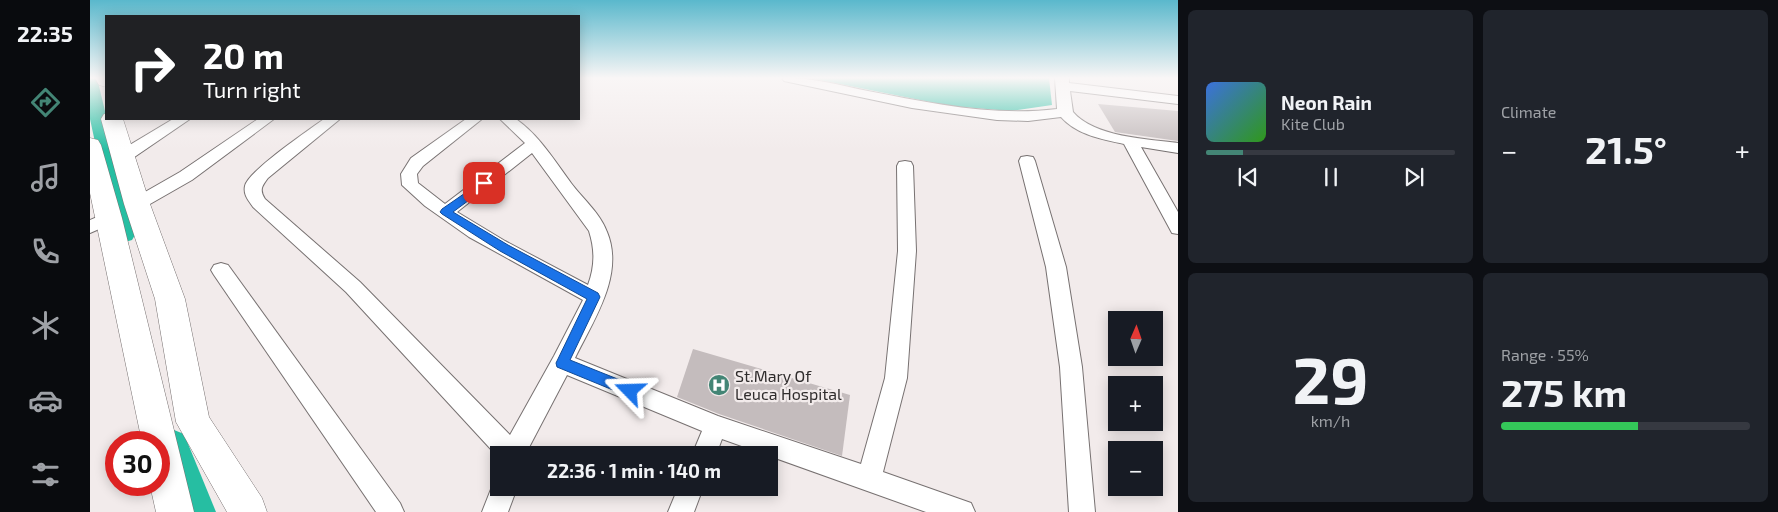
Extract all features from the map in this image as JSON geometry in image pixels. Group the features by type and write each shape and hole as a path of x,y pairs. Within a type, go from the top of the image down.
{"main road":[{"path":"112,120 112,126 124,156 137,204 170,299 193,422 248,512"},
{"path":"92,157 100,222 174,512"}],"street":[{"path":"901,102 997,116 1028,117 1065,112"},
{"path":"1064,102 1065,112 1074,121 1095,132 1130,141 1178,148"},
{"path":"124,156 181,120"},
{"path":"137,204 186,176 266,120"},
{"path":"332,120 262,174 253,185 253,194 259,204 353,287 503,446"},
{"path":"474,120 417,162 410,174 410,185 426,199 504,248 594,297"},
{"path":"509,120 534,144 598,232 603,250 603,267 594,297 562,363 517,446"},
{"path":"1130,141 1178,228"},
{"path":"446,212 534,144"},
{"path":"1027,161 1057,276 1071,367 1082,512"},
{"path":"868,479 896,378 907,251 905,166"},
{"path":"221,270 391,512"},
{"path":"562,363 716,426 962,512"},
{"path":"708,446 716,426"},
{"path":"495,512 501,496"}],"shaded area":[{"path":"929,102 1052,102 1052,105 1010,111 950,106"}],"building":[{"path":"1098,104 1178,111 1178,141 1115,132"},
{"path":"693,349 850,395 842,456 719,414 677,397"}],"waterway":[{"path":"95,102 125,235"},
{"path":"174,443 201,512"}],"place":[{"name":"St.Mary Of Leuca Hospital","path":"719,385"}],"route":[{"path":"484,183 446,212 504,248 594,297 562,363 630,391"}]}
